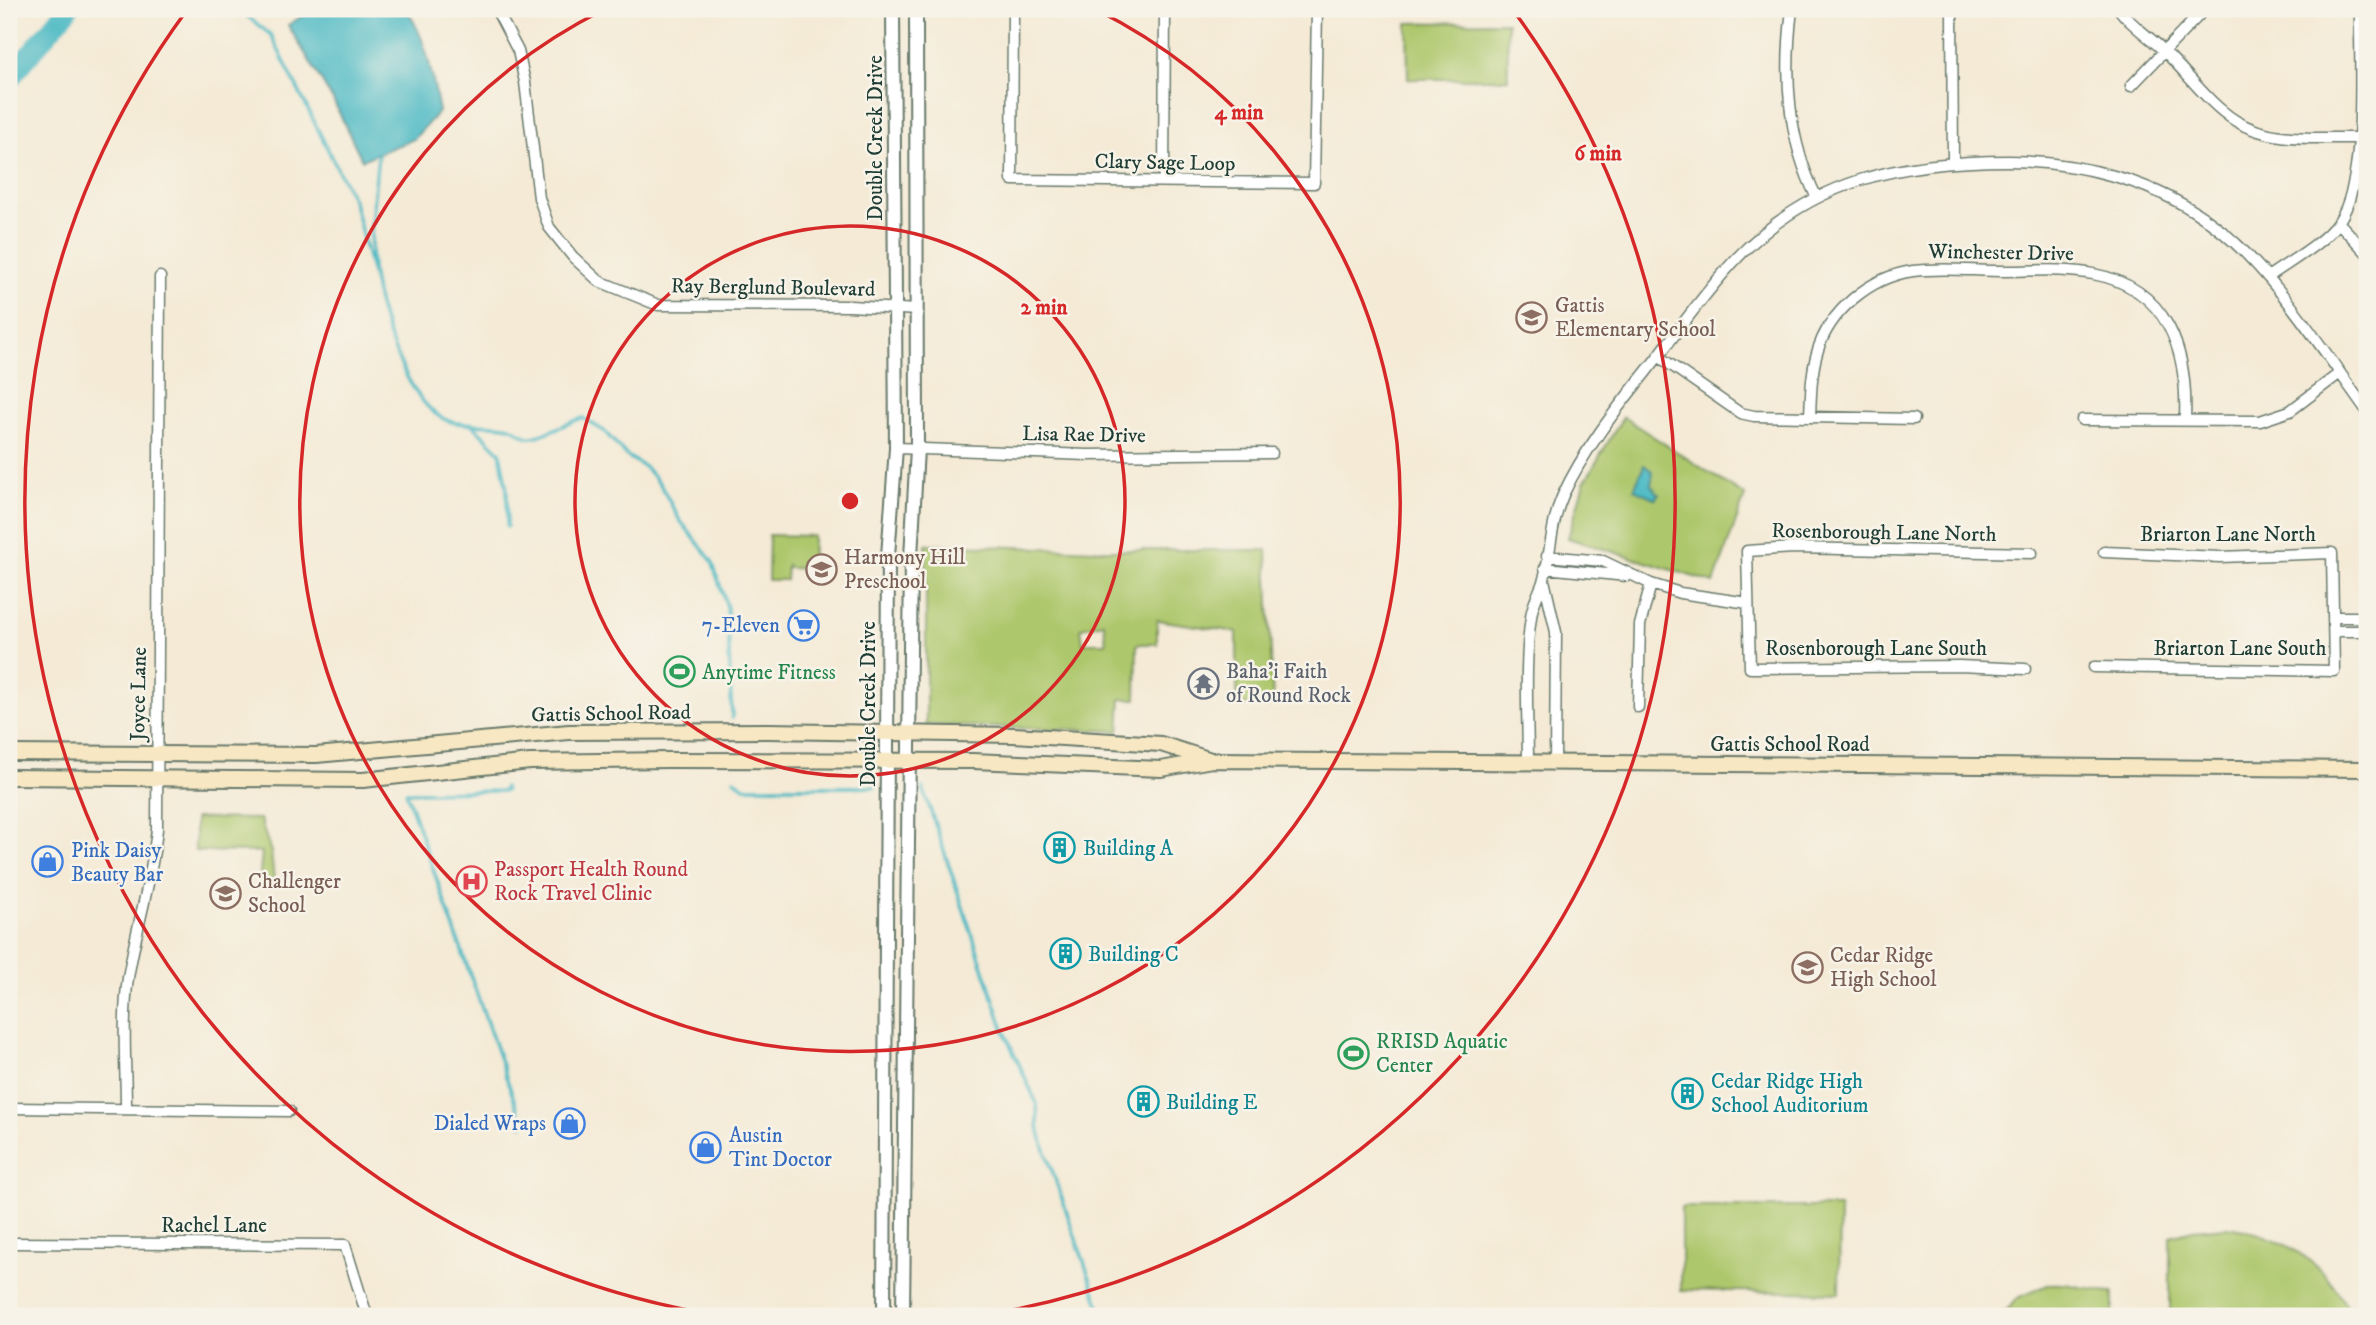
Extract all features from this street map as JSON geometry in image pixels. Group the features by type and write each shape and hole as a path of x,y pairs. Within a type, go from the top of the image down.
{"main road":[{"name":"Gattis School Road","path":"9,753 316,755 569,732 909,733 1014,735 1161,744 1212,760"},
{"name":"Gattis School Road","path":"9,777 363,780 530,762 909,761 1161,769 1212,760 2367,769"}],"street":[{"name":"Ray Berglund Boulevard","path":"496,9 518,51 526,82 539,198 549,227 573,257 599,281 658,305 917,310"},
{"name":"Double Creek Drive","path":"884,1316 888,556 896,448 893,9"},
{"name":"Double Creek Drive","path":"903,1316 911,557 917,449 916,9"},
{"name":"Clary Sage Loop","path":"1013,9 1012,180 1314,183 1317,9"},
{"path":"1164,181 1166,9"},
{"path":"1792,9 1791,128 1801,163 1817,198"},
{"path":"1952,9 1953,161"},
{"path":"2119,9 2131,24 2164,50 2222,111 2249,128 2281,136 2357,138"},
{"path":"2267,277 2339,222 2352,191 2357,138 2360,9"},
{"path":"2131,86 2199,15"},
{"path":"1528,764 1530,622 1544,580 1547,556 1563,494 1615,410 1736,260 1782,220 1817,198 1871,175 1899,167 1953,161 2053,164 2133,182 2162,193 2216,226 2267,277 2367,411"},
{"path":"2339,222 2367,253"},
{"name":"Winchester Drive","path":"1810,416 1813,371 1821,343 1842,309 1864,290 1881,280 1910,271 2024,271 2094,274 2122,283 2152,305 2170,327 2182,354 2185,373 2185,419"},
{"name":"Joyce Lane","path":"126,1109 128,983 134,942 154,862 157,779 160,277"},
{"path":"1658,356 1740,413 1754,416 1914,419"},
{"path":"2082,420 2185,419 2252,422 2276,418 2297,407 2340,373"},
{"name":"Lisa Rae Drive","path":"896,448 1087,455 1272,453"},
{"name":"Rosenborough Lane North","path":"1748,603 1747,551 1794,548 2032,553"},
{"name":"Briarton Lane North","path":"2104,552 2220,556 2332,553 2334,617"},
{"path":"1547,556 1603,561 1651,584 1708,600 1748,603"},
{"path":"1545,568 1634,577"},
{"path":"1544,580 1556,632 1555,764"},
{"path":"1637,707 1640,625 1651,584"},
{"name":"Rosenborough Lane South","path":"1748,603 1750,668 1959,666 2025,669"},
{"path":"2334,617 2367,617"},
{"name":"Briarton Lane South","path":"2094,667 2334,671 2334,617"},
{"path":"2335,631 2367,631"},
{"path":"9,1108 289,1111"},
{"name":"Rachel Lane","path":"9,1242 345,1245 367,1316"}],"green space":[{"path":"1507,22 1508,79 1408,79 1407,23"},
{"path":"1623,417 1745,496 1714,583 1568,538 1584,483"},
{"path":"769,535 813,536 812,569 790,568 787,565 786,580 768,580"},
{"path":"926,544 1100,550 1267,550 1273,705 1237,705 1237,632 1157,620 1157,644 1137,644 1136,699 1121,699 1119,731 926,725","holes":["1104,623 1106,643 1083,643 1081,628"]},
{"path":"195,818 260,819 271,852 274,881 259,883 262,852 195,851"},
{"path":"1681,1207 1840,1207 1839,1293 1681,1290"},
{"path":"2226,1227 2266,1236 2301,1254 2330,1281 2351,1316 2170,1316 2170,1236 2193,1230"},
{"path":"2050,1284 2113,1292 2113,1316 2001,1316 2019,1297"}],"water":[{"path":"314,9 406,9 424,45 439,111 414,139 362,160 333,100 288,25"},
{"path":"1644,465 1653,472 1651,485 1659,494 1656,499 1634,489"}],"waterway":[{"path":"9,79 68,9"},
{"path":"238,9 271,35 354,202 372,274"},
{"path":"378,155 371,235 374,283 389,337 407,377 430,409 442,418 467,424 510,427 529,437 583,418 604,431 627,456 646,468 660,484 679,519 712,561 727,607 732,718"},
{"path":"471,423 500,452 507,490 507,527"},
{"path":"734,779 744,787 875,787"},
{"path":"504,787 505,791 406,792 523,1125"},
{"path":"923,788 1005,1033 1037,1104 1038,1126 1045,1150 1103,1316"}],"place":[{"name":"Gattis Elementary School","path":"1532,317"},
{"name":"Harmony Hill Preschool","path":"821,569"},
{"name":"7-Eleven","path":"803,625"},
{"name":"Anytime Fitness","path":"679,672"},
{"name":"Baha'i Faith of Round Rock","path":"1203,683"},
{"name":"Building A","path":"1060,848"},
{"name":"Pink Daisy Beauty Bar","path":"48,862"},
{"name":"Passport Health Round Rock Travel Clinic","path":"471,881"},
{"name":"Challenger School","path":"225,893"},
{"name":"Building C","path":"1065,954"},
{"name":"Cedar Ridge High School","path":"1807,967"},
{"name":"RRISD Aquatic Center","path":"1353,1053"},
{"name":"Cedar Ridge High School Auditorium","path":"1688,1093"},
{"name":"Building E","path":"1143,1102"},
{"name":"Dialed Wraps","path":"569,1123"},
{"name":"Austin Tint Doctor","path":"706,1147"}]}
